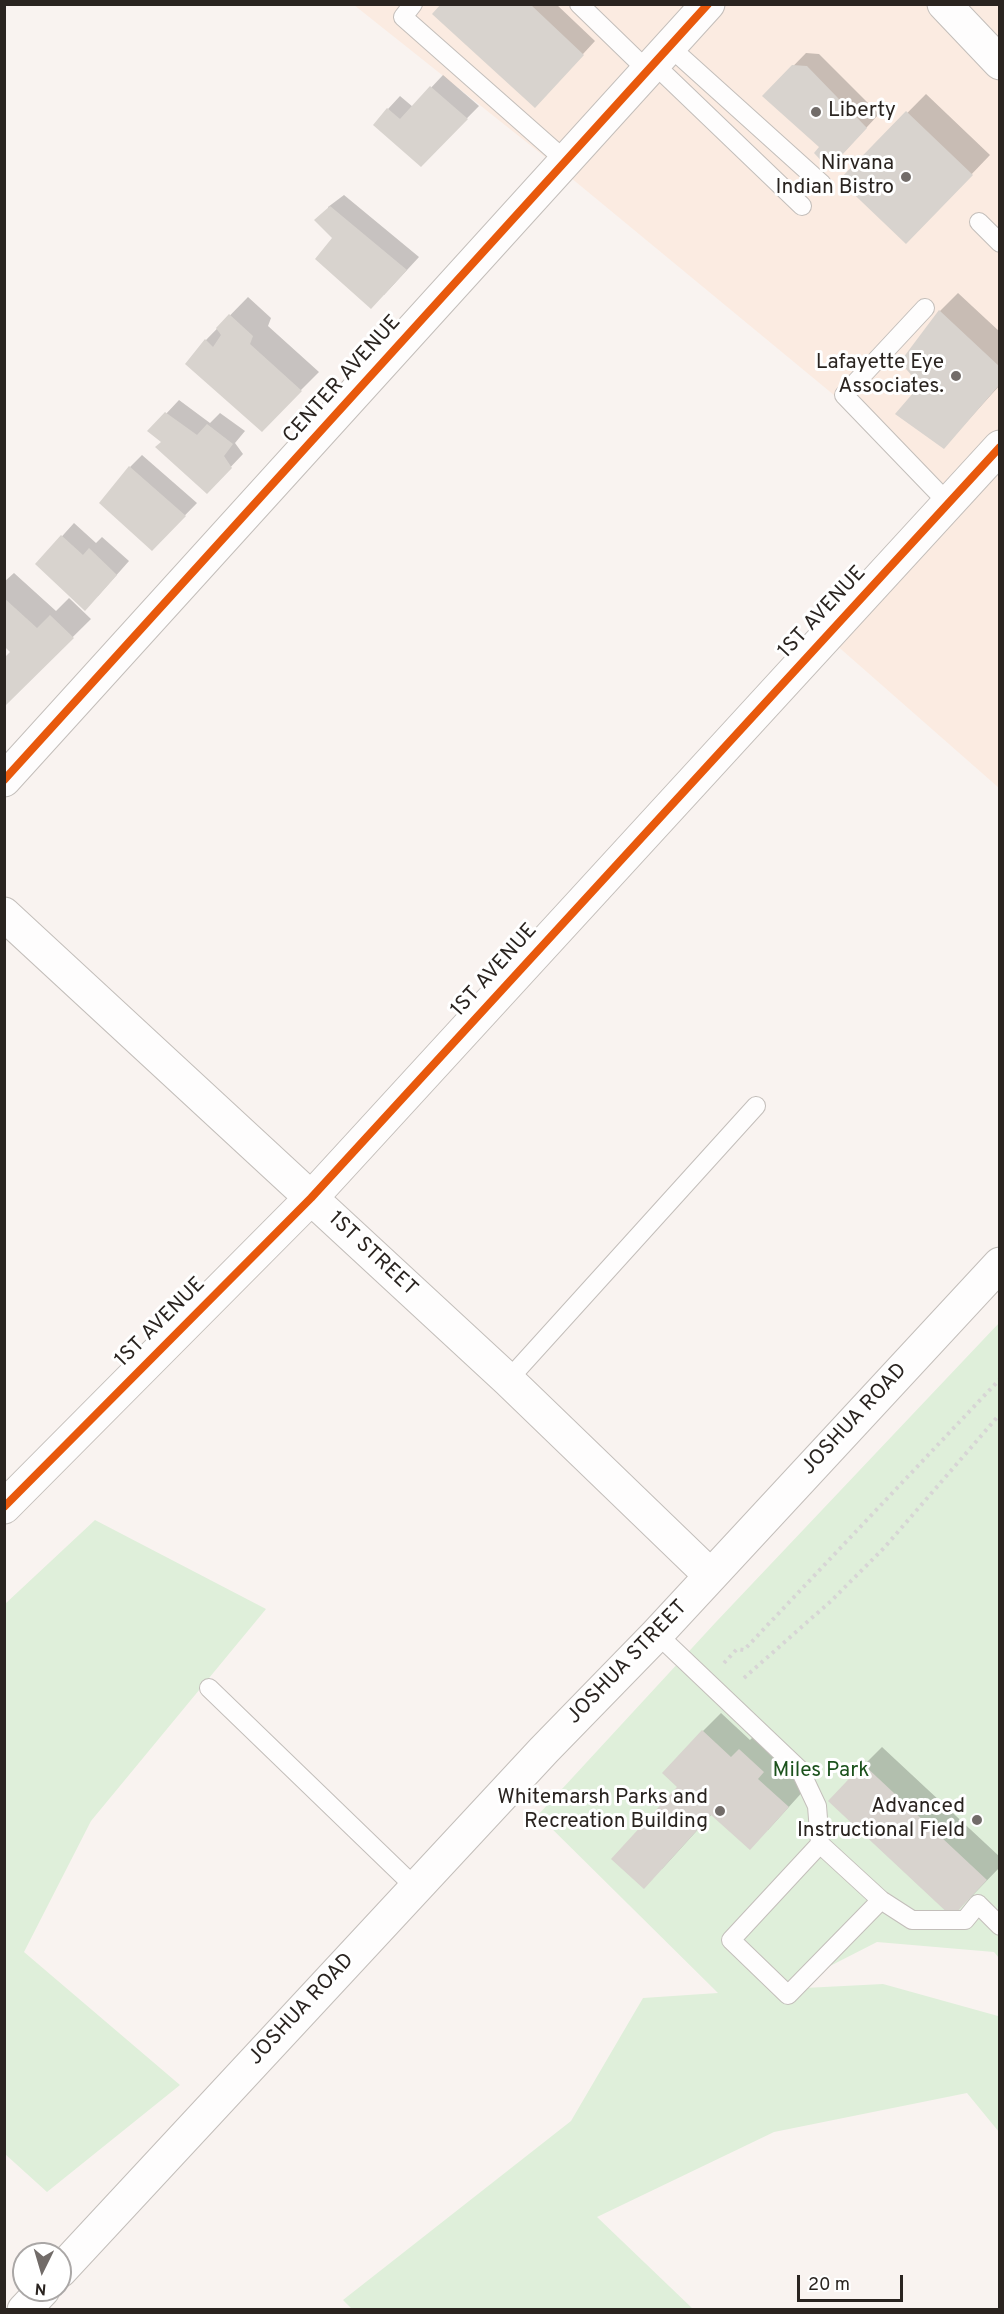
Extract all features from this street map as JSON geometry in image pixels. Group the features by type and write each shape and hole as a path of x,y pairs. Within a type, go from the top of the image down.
{"street":[{"name":"CENTER AVENUE","path":"4,780 708,4"},
{"path":"944,4 995,48"},
{"name":"1ST AVENUE","path":"4,1507 311,1198 999,447"},
{"name":"1ST STREET","path":"4,914 508,1380 710,1575"},
{"name":"JOSHUA ROAD","path":"710,1575 999,1264"},
{"name":"JOSHUA STREET","path":"544,1750 657,1634 710,1575"},
{"name":"JOSHUA ROAD","path":"72,2258 544,1750"}],"lane":[{"path":"413,4 402,16 566,161"},
{"path":"579,4 822,184"},
{"path":"657,60 802,206"},
{"path":"979,222 999,243"},
{"path":"925,308 844,395 948,503"},
{"path":"508,1380 756,1106"},
{"path":"657,1634 800,1770 817,1806 820,1844 881,1900 912,1920 965,1920 978,1904 999,1926"},
{"path":"209,1688 416,1888"},
{"path":"820,1844 731,1940 788,1995 881,1900"}],"path":[{"path":"722,1665 737,1649 744,1650 999,1379"},
{"path":"750,1687 742,1679 831,1601 884,1548 999,1414"}],"shaded area":[{"path":"354,5 999,5 999,788 826,636 955,495 559,168"}],"green space":[{"name":"Miles Park","path":"999,1323 999,1958 994,1952 877,1942 785,1989 883,1984 998,2016 999,2132 967,2093 774,2132 597,2217 693,2309 353,2310 343,2300 571,2121 643,1998 718,1993 538,1815 716,1622"},
{"path":"95,1520 266,1609 91,1821 24,1952 180,2085 47,2192 5,2154 5,1604"}],"building":[{"path":"441,4 530,4 584,55 535,108 432,14"},
{"name":"Liberty","path":"792,65 807,66 867,128 829,169 814,153 819,147 762,96"},
{"path":"430,86 468,119 421,167 373,125 387,108 400,119"},
{"name":"Nirvana Indian Bistro","path":"906,111 973,175 906,244 839,180"},
{"path":"330,206 407,270 371,309 315,259 332,238 314,220"},
{"name":"Lafayette Eye Associates.","path":"939,310 1000,367 1000,384 944,449 895,414 920,385 900,362"},
{"path":"229,314 253,336 250,344 302,391 262,432 185,364 205,339 213,347 221,335 216,328"},
{"path":"165,412 197,435 207,424 233,444 224,456 232,468 207,494 155,447 161,442 147,431"},
{"path":"129,466 186,516 152,551 99,503"},
{"path":"61,535 83,555 89,548 117,575 85,611 35,564"},
{"path":"4,598 37,628 50,615 74,638 4,707 4,658 10,652 4,646"},
{"name":"Whitemarsh Parks and Recreation Building","path":"702,1730 731,1757 739,1749 764,1772 758,1779 789,1807 750,1850 711,1815 644,1889 611,1859 677,1787 662,1773"},
{"path":"863,1764 987,1880 952,1917 828,1801"}],"cycle path":[{"path":"4,780 708,4"},
{"path":"4,1507 311,1198 1000,447"}],"place":[{"name":"Liberty","path":"816,112"},
{"name":"Nirvana Indian Bistro","path":"906,177"},
{"name":"Lafayette Eye Associates.","path":"956,376"},
{"name":"Whitemarsh Parks and Recreation Building","path":"720,1811"},
{"name":"Advanced Instructional Field","path":"977,1820"}]}
